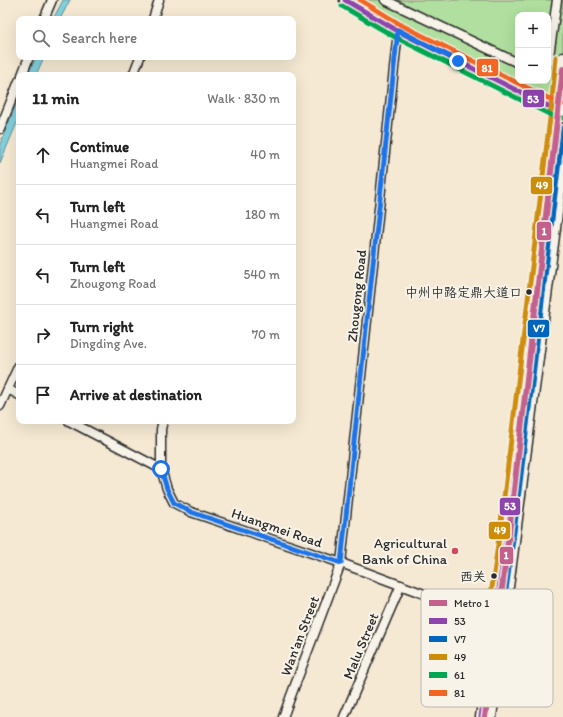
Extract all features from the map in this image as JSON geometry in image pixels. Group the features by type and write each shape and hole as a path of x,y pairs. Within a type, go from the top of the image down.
{"main road":[{"path":"345,0 398,30 560,111"},
{"path":"502,589 507,531 560,111 563,58"},
{"path":"504,589 563,167"},
{"path":"481,717 483,707"},
{"path":"491,717 492,707"}],"street":[{"path":"45,16 52,0"},
{"path":"154,16 159,0"},
{"path":"385,0 515,62"},
{"path":"550,48 557,0"},
{"name":"Zhougong Road","path":"341,563 398,30"},
{"path":"23,72 28,60"},
{"path":"134,72 139,60"},
{"path":"0,129 16,89"},
{"path":"0,406 16,372"},
{"path":"8,389 16,393"},
{"path":"76,424 161,469"},
{"name":"Huangmei Road","path":"162,424 161,469 167,489 174,503 191,512 341,563 421,593"},
{"name":"Wan'an Street","path":"283,717 341,563"},
{"name":"Malu Street","path":"344,717 401,585"}],"green space":[{"path":"356,0 563,0 563,127 536,96"}],"water":[{"path":"63,0 70,0 62,16 55,16"},
{"path":"35,60 43,60 37,72 29,72"},
{"path":"16,104 16,125 0,163 0,144"}],"metro line":[{"name":"1","path":"502,589 563,69"},
{"name":"1","path":"485,717 486,707"}],"transit line":[{"name":"53","path":"345,0 398,31 558,111 499,589"},
{"name":"81","path":"360,0 401,25 560,104 563,104"},
{"name":"61","path":"342,6 395,37 555,117 563,118"},
{"name":"49","path":"492,589 551,110 556,57"},
{"name":"V7","path":"506,589 563,128"},
{"name":"53","path":"481,717 482,707"}],"place":[{"name":"中州中路定鼎大道口","path":"529,292"},
{"name":"Agricultural Bank of China","path":"455,551"},
{"name":"西关","path":"494,576"}],"route":[{"path":"161,469 167,489 174,503 191,512 341,563 398,30 458,61"}]}
